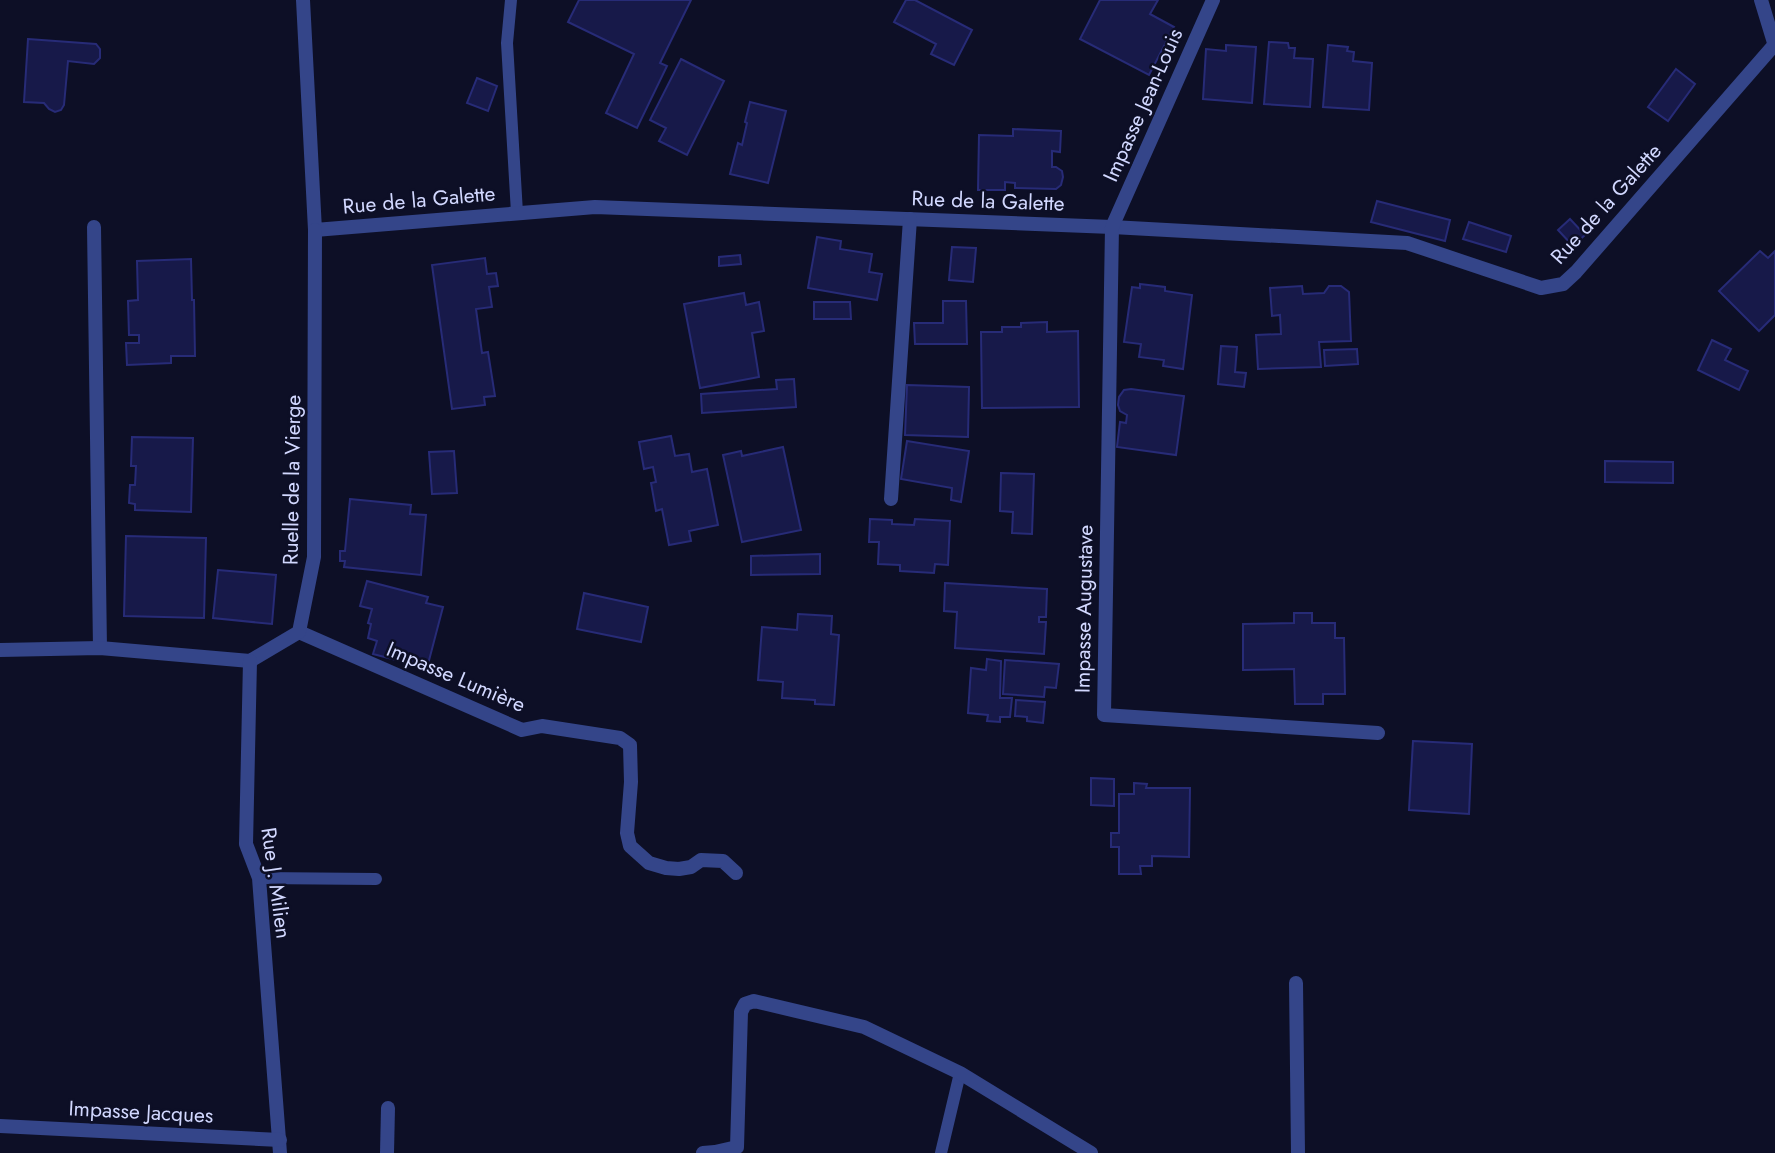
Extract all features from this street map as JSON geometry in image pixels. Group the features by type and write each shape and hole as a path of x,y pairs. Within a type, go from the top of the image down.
{"street":[{"name":"Rue de la Galette","path":"303,0 316,230 595,206 1112,227 1407,243 1541,288 1563,284 1576,272 1775,45"},
{"name":"Impasse Jean-Louis","path":"1112,227 1213,0"},
{"path":"1761,0 1775,45"},
{"path":"891,499 910,219"},
{"path":"94,227 100,648"},
{"name":"Impasse Augustave","path":"1112,227 1104,715 1378,733"},
{"name":"Ruelle de la Vierge","path":"299,632 314,557 316,230"},
{"path":"0,650 100,648 250,661 299,632"},
{"name":"Impasse Lumière","path":"299,632 522,730 542,726 620,737 630,745 631,782 627,833 630,846 649,863 666,868 691,867 701,860 723,861 736,873"},
{"name":"Rue J. Milien","path":"250,661 246,844 259,878 280,1147"},
{"path":"1296,983 1298,1153"},
{"path":"703,1153 737,1150 741,1012 745,1004 754,1000 864,1027 960,1073 1091,1153"},
{"path":"387,1153 388,1108"},
{"name":"Impasse Jacques","path":"0,1126 280,1147"}],"lane":[{"path":"511,0 507,43 517,214"},
{"path":"259,878 376,879"},
{"path":"941,1153 960,1073"}],"building":[{"path":"579,0 691,0 660,63 667,66 637,128 606,113 634,54 568,22"},
{"path":"906,0 915,0 972,30 954,65 931,54 936,44 894,22"},
{"path":"1100,0 1158,0 1150,14 1174,27 1149,75 1080,39"},
{"path":"28,39 96,44 100,49 100,58 94,64 68,61 64,105 61,110 55,112 44,103 24,102"},
{"path":"1269,42 1288,43 1289,48 1295,48 1294,58 1313,59 1310,107 1264,104"},
{"path":"1226,45 1256,47 1252,103 1203,99 1206,49 1226,51"},
{"path":"1328,45 1348,47 1347,51 1354,52 1353,61 1372,63 1369,110 1323,107"},
{"path":"681,59 724,81 687,155 659,141 666,128 650,120"},
{"path":"1676,69 1695,84 1668,121 1648,107"},
{"path":"477,78 497,86 488,111 467,103"},
{"path":"750,102 786,111 768,183 730,174 738,143 742,145"},
{"path":"1013,129 1061,131 1060,152 1052,151 1052,167 1062,171 1063,177 1061,185 1056,189 1015,188 1015,183 1005,182 1005,190 978,190 979,135 1013,136"},
{"path":"1377,201 1450,220 1445,241 1371,222"},
{"path":"1570,219 1585,235 1573,246 1558,230"},
{"path":"1469,222 1511,236 1506,252 1463,239"},
{"path":"817,237 841,241 840,249 872,254 869,272 882,274 877,300 808,288"},
{"path":"952,247 976,248 973,282 949,280"},
{"path":"1760,251 1768,258 1775,251 1775,315 1759,331 1719,291"},
{"path":"740,255 741,264 719,266 719,257"},
{"path":"485,258 487,274 496,273 498,286 489,287 492,307 476,309 482,353 488,352 495,396 484,397 485,405 452,409 432,265"},
{"path":"191,259 195,356 171,356 171,363 127,365 126,343 139,343 139,335 129,335 128,301 138,300 137,261"},
{"path":"1140,284 1165,287 1165,291 1192,295 1183,369 1163,366 1164,360 1139,357 1141,344 1124,342 1132,287 1140,288"},
{"path":"1302,286 1303,294 1324,293 1329,286 1341,286 1349,292 1351,341 1319,342 1321,367 1258,369 1256,335 1281,334 1280,315 1272,316 1270,288"},
{"path":"744,293 746,305 759,302 764,331 752,333 759,377 700,388 684,304"},
{"path":"943,301 966,301 967,344 915,344 914,323 943,323"},
{"path":"814,302 850,302 851,319 814,319"},
{"path":"1047,322 1047,332 1078,331 1079,407 982,408 981,332 1002,332 1002,327"},
{"path":"1712,340 1731,349 1725,360 1748,371 1739,390 1698,370"},
{"path":"1221,346 1237,347 1235,372 1246,373 1244,387 1218,384"},
{"path":"1357,349 1358,364 1325,366 1324,350"},
{"path":"794,379 796,407 702,413 701,394 777,389 776,380"},
{"path":"907,385 969,387 968,437 905,435"},
{"path":"1124,390 1184,396 1176,455 1117,447 1120,422 1126,423 1127,415 1120,411 1119,397"},
{"path":"671,436 675,456 689,454 692,472 707,469 718,525 689,531 691,541 669,545 662,509 656,511 651,483 656,482 653,467 644,469 639,442"},
{"path":"132,437 193,438 191,512 135,510 135,504 129,503 130,485 135,485 136,466 131,466"},
{"path":"907,441 969,451 961,502 951,500 952,488 901,479"},
{"path":"783,447 801,530 742,542 723,455 741,451 742,456"},
{"path":"454,451 457,493 432,494 429,452"},
{"path":"1605,461 1673,462 1673,483 1605,482"},
{"path":"1001,473 1034,474 1032,534 1012,533 1013,512 1000,511"},
{"path":"350,499 411,505 410,514 426,515 421,575 344,567 345,561 340,561 340,551 345,551"},
{"path":"870,519 914,525 915,519 950,521 948,565 935,564 934,573 900,571 900,565 878,564 879,542 869,542"},
{"path":"126,536 206,538 204,618 124,616"},
{"path":"820,554 820,574 751,575 751,556"},
{"path":"218,570 276,575 272,624 213,618"},
{"path":"367,581 428,597 426,603 443,607 427,668 373,654 377,641 368,638 372,609 360,606"},
{"path":"945,583 1047,589 1046,617 1039,617 1039,622 1046,622 1044,654 955,648 957,612 944,611"},
{"path":"584,593 648,607 641,642 577,629"},
{"path":"1294,613 1312,613 1312,623 1335,623 1335,638 1344,638 1345,694 1323,694 1323,704 1295,704 1294,669 1243,670 1243,624 1294,623"},
{"path":"798,614 832,616 831,634 839,635 834,705 815,704 815,700 782,698 783,682 758,680 762,627 797,630"},
{"path":"987,659 1001,661 1000,698 1012,698 1010,717 1000,717 1000,722 987,721 988,715 968,713 971,668 986,670"},
{"path":"1005,660 1059,664 1056,688 1045,687 1044,697 1003,694"},
{"path":"1016,700 1045,702 1043,723 1015,716"},
{"path":"1413,741 1472,744 1469,814 1409,810"},
{"path":"1091,778 1114,779 1114,806 1091,805"},
{"path":"1134,783 1147,784 1146,788 1190,788 1189,857 1152,856 1152,866 1140,866 1141,874 1119,874 1119,847 1111,847 1111,833 1119,833 1119,794 1134,794"}]}
